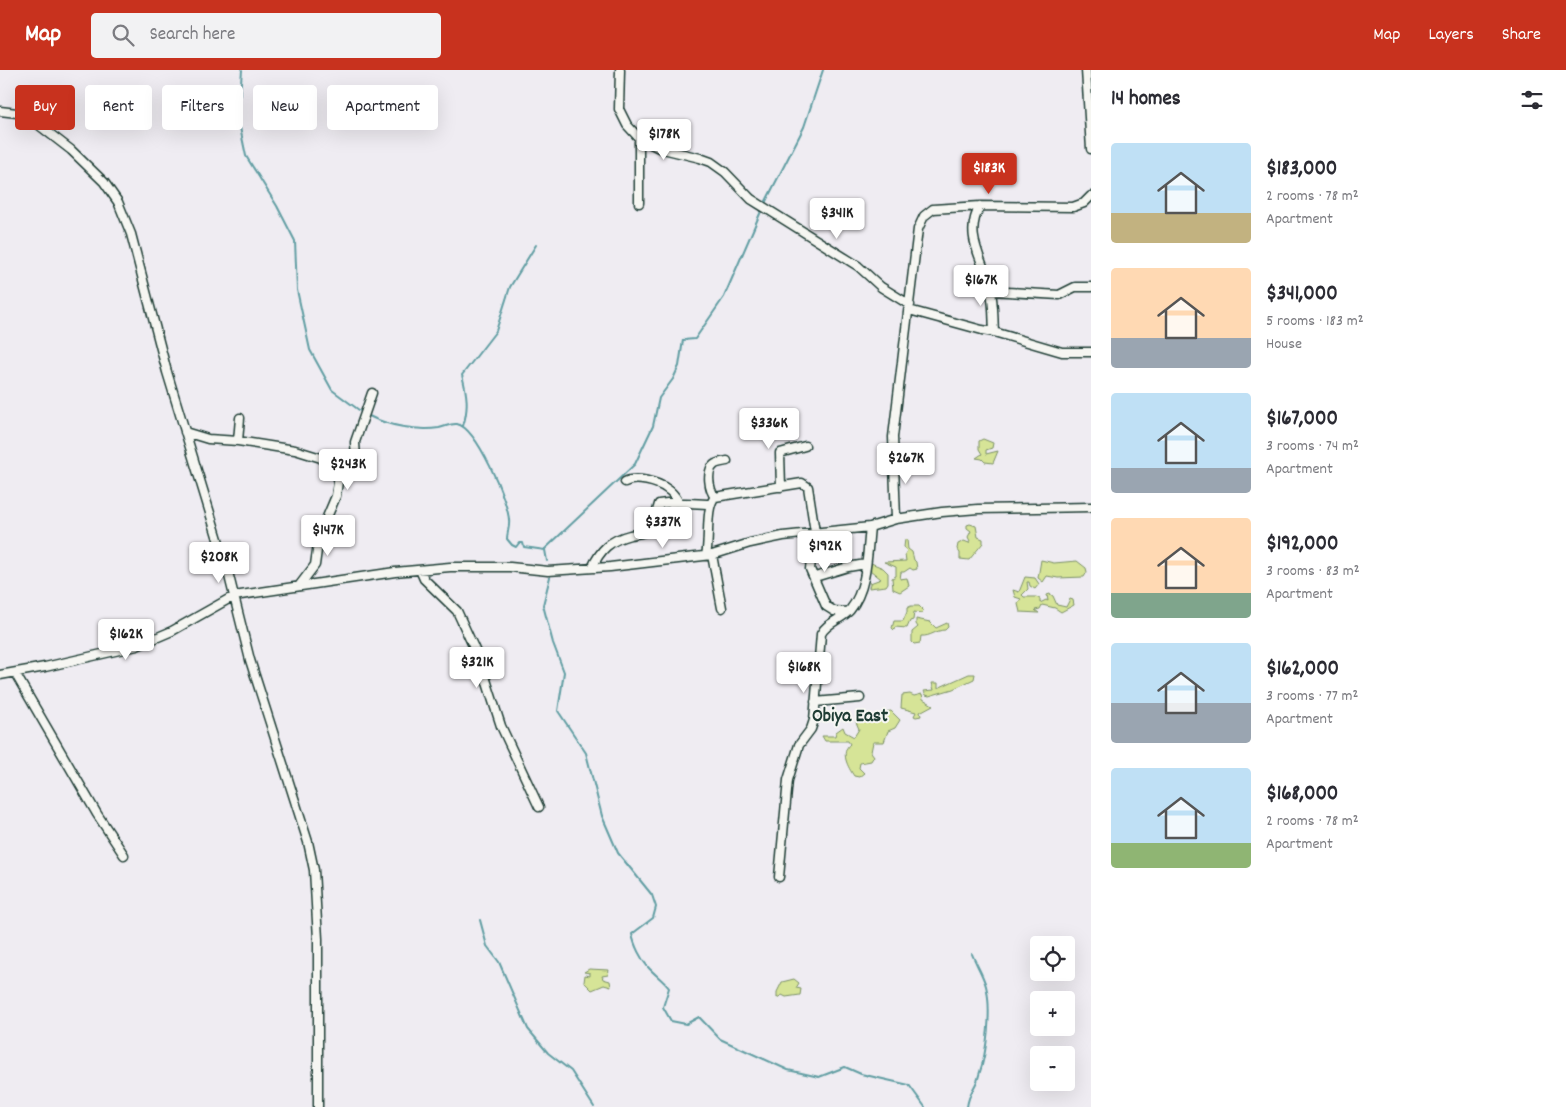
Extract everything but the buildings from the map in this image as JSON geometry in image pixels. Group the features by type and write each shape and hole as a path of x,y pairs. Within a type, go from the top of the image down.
{"street":[{"path":"620,70 620,108 627,125 638,138 659,148 711,162 725,172 751,199 858,266 881,287 910,308 1062,352 1091,352"},
{"path":"1086,70 1091,149"},
{"path":"0,111 17,113 31,119 71,150 104,182 118,202 131,234 167,372 234,596 250,660 305,829 314,870 318,939 318,1107"},
{"path":"638,138 640,203"},
{"path":"896,519 893,437 918,229 924,216 933,209 980,206 1073,207 1084,204 1091,196"},
{"path":"980,206 973,224 973,239 991,291 994,332"},
{"path":"991,291 1059,295 1075,287 1091,287"},
{"path":"185,432 208,439 238,441 316,456 322,458 328,466 338,471 348,467 356,459 355,442 372,392"},
{"path":"238,441 240,418"},
{"path":"781,487 780,453 804,446"},
{"path":"715,497 709,486 712,468 716,464 727,461"},
{"path":"300,586 315,565 320,536 336,496 338,471"},
{"path":"625,482 635,479 658,485 666,488 678,501"},
{"path":"722,608 709,555 710,504 715,497 802,483 808,487 815,532 810,569 826,606 834,611 848,612"},
{"path":"592,568 601,551 613,540 644,533 652,528 659,504 678,501 710,504"},
{"path":"0,675 137,646 172,631 234,596 420,570 496,567 548,571 709,555 750,543 815,532 870,527 896,519 942,512 978,509 1091,507"},
{"path":"780,877 788,780 799,745 811,729 815,702 817,659 822,632 824,628 848,612 854,604 863,583 870,527"},
{"path":"815,577 848,567 866,564"},
{"path":"420,570 424,579 457,611 480,661 501,726 539,807"},
{"path":"15,673 82,789 124,855"},
{"path":"815,702 860,698"}],"green space":[{"path":"983,439 993,443 992,448 986,450 986,454 998,451 993,463 976,458 982,454 979,449 979,441"},
{"path":"967,525 976,526 978,537 983,539 983,543 969,560 960,559 960,553 957,549 958,544 964,541 969,543 968,537 971,531 967,528"},
{"path":"905,539 907,540 908,549 912,552 916,562 917,569 913,570 910,568 901,572 900,579 907,578 909,586 900,592 893,589 892,578 896,576 896,567 884,562 906,561"},
{"path":"1041,560 1054,563 1077,561 1086,568 1087,572 1084,577 1058,578 1047,576 1043,582 1038,578"},
{"path":"871,563 883,568 888,573 888,583 886,586 869,588 870,583 881,579 870,570"},
{"path":"1025,577 1035,578 1039,584 1035,589 1027,582 1028,589 1022,595 1024,597 1036,597 1040,599 1040,603 1048,601 1047,595 1050,594 1057,605 1066,607 1070,599 1073,600 1074,605 1061,612 1055,608 1042,605 1040,609 1035,610 1039,613 1020,612 1018,604 1021,599 1015,597 1013,590 1019,592"},
{"path":"919,606 923,610 922,613 914,612 913,620 910,621 907,628 895,627 894,630 892,628 894,621 903,621 907,608"},
{"path":"916,619 930,622 936,628 947,623 948,627 945,630 921,636 920,643 914,644 912,642 912,632 918,627"},
{"path":"969,674 975,674 974,679 953,689 929,696 924,691 934,690 932,683 938,683 938,688"},
{"path":"910,694 914,696 922,694 923,699 933,705 920,712 921,716 916,717 914,716 916,712 901,708 902,695"},
{"path":"891,711 900,720 895,728 888,731 884,742 873,742 871,752 874,756 871,761 860,763 859,768 864,773 859,777 854,776 845,756 850,744 848,741 825,741 822,736 835,736 836,732 843,727 845,732 854,737 859,729 856,722 860,713 883,717 885,712"},
{"path":"589,969 609,970 608,975 602,976 603,979 610,981 611,987 604,985 592,990 584,982 585,975 590,976 590,973 584,972"},
{"path":"794,979 799,983 796,988 801,989 800,995 786,997 782,995 777,998 777,992 782,982"}],"waterway":[{"path":"242,70 238,118 246,156 277,206 295,241 297,290 310,350 332,390 363,413"},
{"path":"764,205 804,127 823,70"},
{"path":"545,549 635,464 653,426 659,398 673,379 679,366 683,340 695,339 724,297 762,209"},
{"path":"463,426 467,400 462,375 496,331 510,287 536,245"},
{"path":"367,415 393,425 412,428 430,429 455,424 465,428 482,451 497,482 509,520 507,539 516,547 519,543 523,543 524,547 545,550 547,561"},
{"path":"550,577 543,605 553,643 564,672 558,711 586,753 602,816 618,853 652,895 656,907 653,918 632,934 643,960 669,988 663,1007 671,1021 686,1024 699,1017 720,1039 788,1070 819,1077 845,1067 861,1074 909,1085 925,1107"},
{"path":"480,920 487,946 499,962 528,1029 548,1053 571,1071 594,1107"},
{"path":"967,1107 969,1097 982,1066 989,1019 986,986 972,954"}],"district":[{"name":"Obiya East","path":"850,717"}]}
